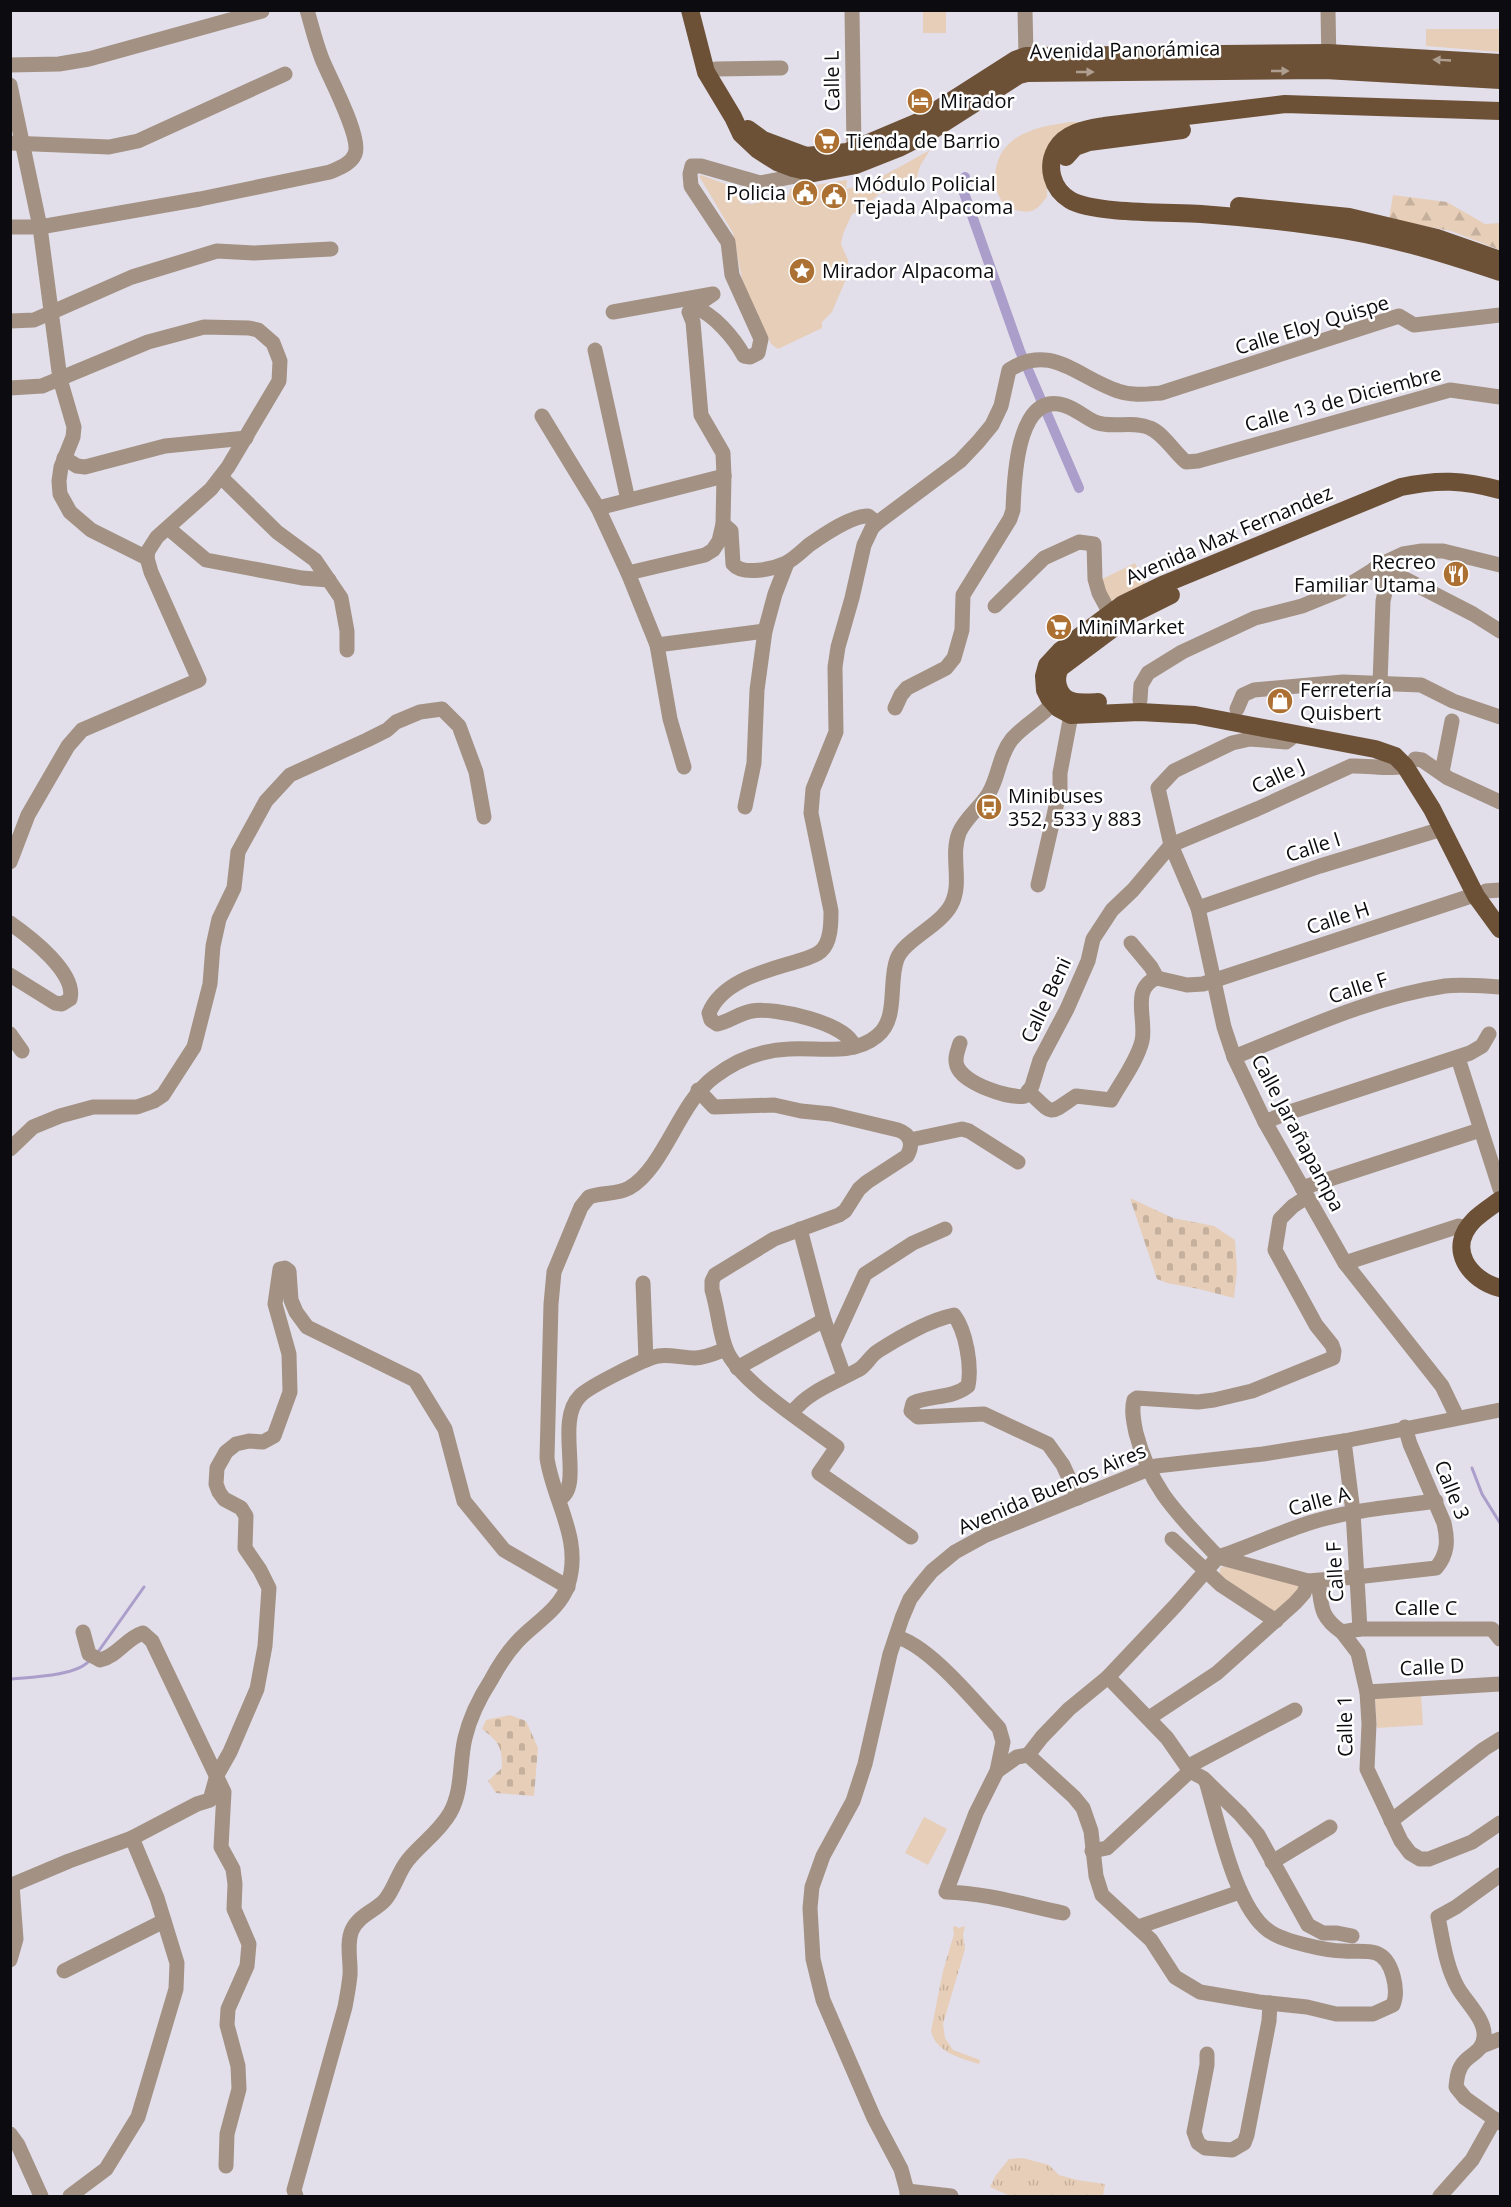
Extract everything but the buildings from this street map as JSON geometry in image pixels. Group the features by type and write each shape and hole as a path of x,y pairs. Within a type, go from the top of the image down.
{"main road":[{"name":"Avenida Panorámica","path":"690,10 706,72 741,134 758,150 777,162 793,168 890,152 925,135 1019,75 1026,64 1500,63"},
{"name":"Avenida Panorámica","path":"1329,62 1500,80"},
{"path":"1500,111 1285,110 1156,134 1107,138 1075,147 1064,158 1062,164 1067,184 1080,193 1146,206 1215,204 1349,217 1366,227 1500,272"},
{"path":"1285,110 1500,123"},
{"path":"1366,227 1437,238 1500,260"},
{"name":"Avenida Max Fernandez","path":"1057,699 1044,683 1047,665 1060,651 1113,620 1135,597 1401,487 1428,487 1462,481 1500,490"},
{"name":"Avenida Max Fernandez","path":"1428,487 1500,503"},
{"path":"1057,699 1076,703 1140,706"},
{"path":"1057,699 1065,713 1071,715 1140,706 1196,703 1236,715 1289,725 1387,752 1410,763 1446,810 1487,892 1500,929"},
{"path":"1410,763 1442,829 1500,911"},
{"path":"1500,1200 1473,1221 1472,1232 1474,1255 1479,1265 1486,1271 1500,1276"},
{"path":"1500,1215 1472,1232 1462,1244 1467,1266 1476,1278 1500,1288"}],"street":[{"path":"10,227 40,227 200,199 330,172 352,159 356,152 354,134 321,57 307,10"},
{"name":"Calle L","path":"852,10 855,158"},
{"path":"1025,10 1026,64"},
{"path":"1328,10 1329,62"},
{"path":"10,65 59,64 89,59 262,11"},
{"path":"706,72 716,69 781,68"},
{"path":"17,144 109,147 138,141 285,74"},
{"path":"10,85 17,144 40,227 60,379 74,427 59,481 60,494 65,506 91,530 147,558"},
{"path":"694,307 711,315 717,324 735,339 744,356 750,357 758,353 761,339 732,275 728,242 691,186 692,166 701,166 760,183 814,164"},
{"path":"10,321 34,320 132,277 217,251 254,253 331,249"},
{"path":"613,312 713,294 689,312 693,322 701,415 723,453 723,524 719,542 713,550 705,555 628,573"},
{"name":"Calle Eloy Quispe","path":"878,523 960,460 978,442 992,424 1001,406 1009,370 1022,363 1037,358 1059,363 1119,392 1161,393 1399,316 1414,325 1500,315"},
{"path":"10,388 42,386 148,342 204,327 238,326 258,330 273,343 280,361 279,381 221,477 211,489 157,537 148,551 147,558 151,572 199,680 82,730 68,746 28,815 10,862"},
{"path":"594,350 628,500"},
{"name":"Calle 13 de Diciembre","path":"895,708 907,688 946,668 954,658 962,630 963,595 1010,519 1013,510 1019,448 1031,416 1044,406 1068,406 1095,422 1150,428 1186,462 1197,461 1450,390 1500,397"},
{"path":"542,416 598,508 628,573 657,645 670,719 684,767"},
{"path":"64,458 77,466 85,467 165,446 246,438"},
{"path":"598,508 724,476"},
{"path":"221,477 277,532 315,560 342,598 347,631 347,650"},
{"path":"723,524 731,531 733,564 739,570 751,571 787,563 812,543 854,518 868,516 878,523 872,528 864,545 838,647 835,667 836,732 813,789 811,813 831,911 831,924 826,944 814,956 768,970 732,987 714,1002 709,1013 711,1020 717,1024 754,1010 782,1012 827,1024 843,1032 852,1040 854,1047"},
{"path":"168,528 206,560 302,578 329,580"},
{"path":"994,606 1044,558 1079,542 1094,544 1095,579 1113,620"},
{"path":"1140,706 1141,685 1148,673 1182,652 1255,618 1302,606 1382,572 1403,554 1443,551 1500,565"},
{"path":"745,807 754,763 757,690 765,631 775,594 787,563"},
{"path":"1382,572 1405,579 1473,614 1500,631"},
{"path":"1380,683 1382,572"},
{"path":"657,645 765,631"},
{"path":"1236,715 1243,695 1254,690 1343,682 1421,685 1453,700 1500,717"},
{"path":"296,2196 294,2190 345,2007 350,1976 350,1937 353,1927 384,1901 408,1860 434,1834 450,1813 458,1793 465,1738 475,1709 491,1679 517,1643 551,1611 568,1587 572,1556 571,1540 549,1473 547,1458 551,1304 554,1272 585,1201 593,1195 623,1191 643,1177 698,1090 731,1065 756,1055 787,1049 840,1050 854,1047 865,1044 884,1029 897,957 904,948 948,910 955,891 957,847 962,828 988,795 1002,755 1012,739 1057,699"},
{"path":"10,1149 33,1127 60,1116 93,1107 138,1107 163,1095 194,1047 210,984 213,946 219,919 234,888 238,852 266,801 290,775 387,730 396,722 420,712 442,709 459,726 476,772 484,817"},
{"path":"1038,885 1060,789 1060,773 1071,715"},
{"path":"1442,772 1452,721"},
{"name":"Calle Jarañapampa","path":"1289,725 1290,739 1286,742 1244,740 1174,771 1158,788 1171,845 1198,908 1224,1027 1234,1058 1265,1122 1345,1263 1442,1386 1457,1417"},
{"path":"1410,763 1422,760 1448,778 1500,802"},
{"name":"Calle J","path":"1171,845 1257,809 1351,765 1399,769 1410,763"},
{"name":"Calle I","path":"1198,908 1320,866 1442,829"},
{"name":"Calle Beni","path":"1028,1091 1032,1086 1040,1060 1067,1010 1088,961 1093,939 1112,910 1133,890 1171,845"},
{"name":"Calle H","path":"1157,978 1187,985 1203,984 1487,892"},
{"path":"10,923 28,935 51,957 71,985 70,999 62,1004 55,1003 10,975"},
{"path":"960,1043 956,1065 961,1074 985,1088 1021,1097 1025,1096 1028,1091 1045,1108 1053,1111 1059,1110 1076,1096 1111,1100 1142,1041 1141,1000 1144,987 1148,981 1157,978 1131,943"},
{"name":"Calle F","path":"1234,1058 1344,1013 1391,998 1447,986 1500,987"},
{"path":"10,1034 22,1051"},
{"path":"1265,1122 1458,1058 1482,1046 1490,1034"},
{"path":"1458,1058 1500,1189"},
{"path":"698,1090 714,1107 774,1105 831,1114 898,1130 905,1133 910,1140 910,1150 907,1156 867,1182 845,1211 774,1239 715,1275 712,1290 726,1349 737,1368 752,1383 837,1447 819,1473 911,1537"},
{"path":"910,1140 962,1129 1018,1162"},
{"path":"1356,1577 1313,1581 1218,1557 1169,1504 1147,1469 1134,1423 1132,1406 1137,1398 1198,1402 1252,1391 1333,1358 1332,1345 1316,1325 1275,1250 1280,1219 1305,1193 1480,1130"},
{"path":"1345,1263 1459,1226 1472,1232"},
{"path":"800,1229 825,1320 844,1376"},
{"path":"833,1344 865,1275 913,1243 945,1229"},
{"path":"10,1960 16,1939 12,1885 132,1838 197,1804 210,1800 217,1775 230,1752 257,1689 265,1646 269,1588 260,1570 244,1548 246,1516 241,1508 225,1499 216,1484 218,1468 226,1452 236,1444 249,1441 263,1442 274,1436 290,1392 289,1354 275,1304 280,1269 285,1268 289,1271 291,1300 296,1312 307,1327 415,1380 446,1429 464,1501 504,1550 568,1587"},
{"path":"643,1283 646,1360"},
{"path":"792,1413 797,1405 859,1369 876,1352 941,1318 954,1315 961,1324 971,1373 968,1386 953,1394 921,1399 914,1403 911,1411 918,1417 984,1414 1048,1444 1063,1465 1078,1498"},
{"path":"737,1368 825,1320"},
{"path":"559,1499 567,1493 570,1486 570,1416 574,1402 584,1391 646,1360 667,1355 702,1357 726,1349"},
{"name":"Avenida Buenos Aires","path":"907,2194 901,2169 874,2118 823,2000 813,1959 809,1928 812,1887 823,1856 854,1801 865,1764 890,1654 910,1599 932,1571 955,1552 986,1535 1156,1466 1231,1459 1344,1441 1405,1427 1500,1410"},
{"name":"Calle 3","path":"1356,1577 1436,1568 1445,1553 1447,1536 1436,1501 1410,1444 1405,1427"},
{"name":"Calle F","path":"1344,1441 1353,1512 1360,1629"},
{"name":"Calle A","path":"1218,1557 1308,1523 1353,1512 1436,1501"},
{"path":"1172,1539 1221,1585 1276,1621"},
{"path":"997,1771 1017,1757 1028,1755 1069,1709 1108,1677 1218,1557"},
{"path":"1149,1718 1217,1673 1276,1621 1313,1581"},
{"name":"Calle 1","path":"1313,1581 1324,1616 1329,1623 1342,1632 1358,1653 1367,1692 1369,1724 1367,1769 1391,1821"},
{"name":"Calle C","path":"1342,1632 1360,1629 1496,1634"},
{"path":"83,1632 89,1654 100,1660 109,1658 135,1636 143,1634 152,1641 224,1792 221,1847 233,1869 234,1909 249,1944 247,1966 228,2009 227,2025 238,2066 239,2089 227,2134 226,2166"},
{"path":"896,1636 914,1644 934,1661 999,1728 1003,1742 997,1771 976,1813 946,1892 1013,1900 1063,1913"},
{"path":"1108,1677 1167,1738 1188,1769 1206,1781 1258,1835 1308,1925 1323,1933 1352,1936"},
{"name":"Calle D","path":"1367,1692 1500,1684"},
{"path":"1092,1851 1107,1848 1188,1769 1295,1710"},
{"path":"1500,1739 1391,1821 1410,1853 1420,1859 1429,1859 1472,1842 1500,1823"},
{"path":"1028,1755 1083,1808 1091,1831 1096,1876 1102,1895 1151,1940 1175,1977 1200,1992 1307,2007 1336,2014 1373,2014 1393,2005 1397,1996 1392,1972 1388,1963 1377,1953 1324,1950 1271,1933 1255,1920 1240,1892 1206,1781"},
{"path":"1272,1862 1330,1827"},
{"path":"70,2196 106,2169 138,2117 176,1989 177,1963 157,1898 132,1838"},
{"path":"1482,2046 1485,2034 1477,2015 1450,1972 1438,1917 1456,1908 1500,1875"},
{"path":"1138,1927 1240,1892"},
{"path":"64,1971 164,1921"},
{"path":"1207,2054 1207,2065 1194,2132 1198,2143 1205,2148 1232,2150 1244,2143 1247,2135 1269,2021 1270,2003"},
{"path":"1440,2196 1472,2160 1498,2121 1465,2098 1456,2087 1458,2071 1464,2062 1482,2046 1500,2039"},
{"path":"10,2134 18,2145 41,2196"},
{"path":"907,2194 951,2196"}],"green space":[{"path":"923,11 946,11 946,33 923,33"},
{"path":"1426,29 1500,29 1500,52 1426,46"},
{"path":"1069,122 1080,122 1047,178 1047,197 1032,211 1024,212 1004,203 996,186 995,176 1000,156 1005,148 1026,132"},
{"path":"930,150 920,166 915,184 879,194 862,209 852,214 841,244 848,260 849,272 832,312 822,322 822,328 778,349 771,344 743,284 733,233 699,176 750,193 740,203 752,204 789,195 790,189 847,180 846,189 857,186"},
{"path":"1393,195 1447,202 1485,224 1500,223 1500,250 1451,231 1389,219"},
{"path":"1135,563 1145,584 1110,601 1100,580"},
{"path":"1130,1198 1173,1218 1214,1226 1235,1240 1237,1270 1234,1298 1157,1279"},
{"path":"1221,1567 1301,1584 1300,1590 1277,1614 1222,1580 1219,1574"},
{"path":"1421,1696 1423,1725 1377,1728 1375,1698"},
{"path":"510,1715 526,1721 538,1748 534,1796 496,1793 488,1781 502,1768 501,1754 496,1741 482,1729 486,1720"},
{"path":"924,1817 947,1829 928,1865 905,1853"},
{"path":"955,1926 959,1928 965,1926 963,1935 965,1949 943,2024 945,2038 953,2050 980,2060 979,2064 944,2050 938,2045 931,2031"},
{"path":"1023,2158 1049,2165 1059,2175 1105,2184 1103,2196 1010,2196 990,2187 1009,2159"}],"waterway":[{"path":"965,177 963,190 1020,351 1079,488"},
{"path":"1472,1468 1482,1494 1500,1523"},
{"path":"98,1652 144,1587"},
{"path":"10,1679 64,1673 83,1666 89,1661"}],"place":[{"name":"Mirador","path":"920,101"},
{"name":"Tienda de Barrio","path":"827,141"},
{"name":"Policia","path":"805,193"},
{"name":"Módulo Policial Tejada Alpacoma","path":"834,196"},
{"name":"Mirador Alpacoma","path":"802,271"},
{"name":"Recreo Familiar Utama","path":"1456,574"},
{"name":"MiniMarket","path":"1059,627"},
{"name":"Ferretería Quisbert","path":"1280,701"},
{"name":"Minibuses 352, 533 y 883","path":"989,807"}]}
